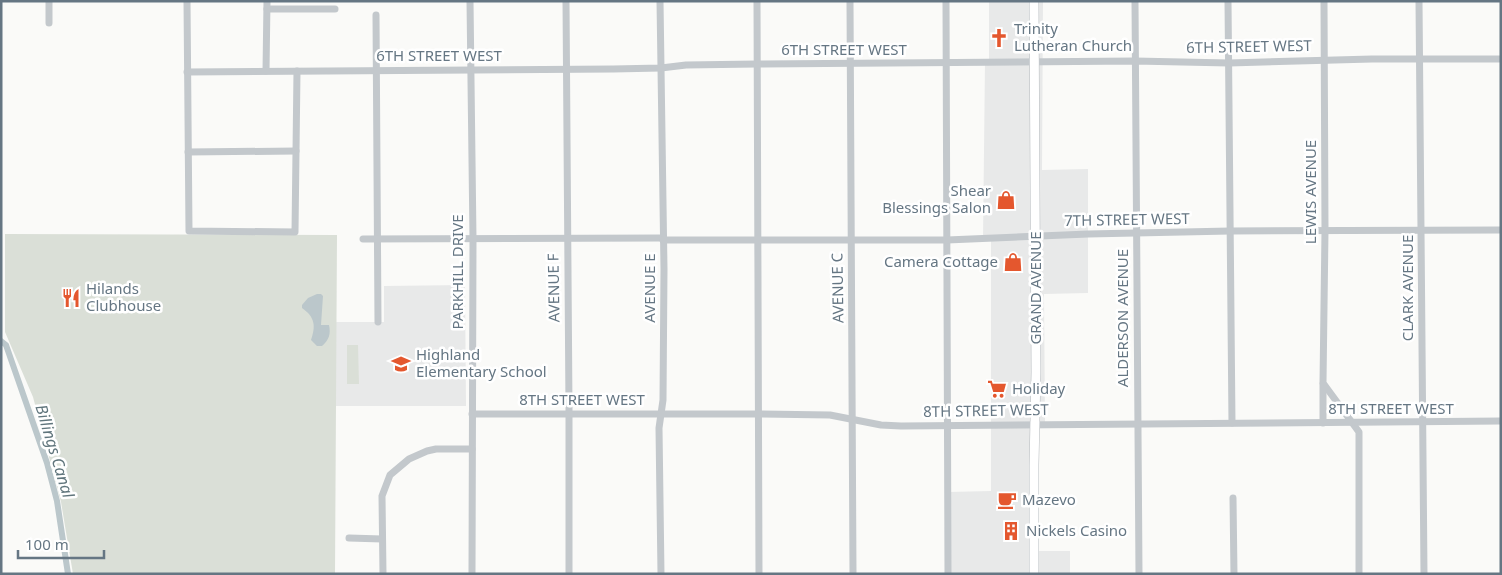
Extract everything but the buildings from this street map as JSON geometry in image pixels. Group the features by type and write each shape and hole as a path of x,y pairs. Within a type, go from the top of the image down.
{"main road":[{"name":"GRAND AVENUE","path":"1034,1 1036,372 1034,574"}],"street":[{"path":"49,1 49,23"},
{"path":"187,1 189,231 295,232 297,71"},
{"name":"PARKHILL DRIVE","path":"470,1 472,574"},
{"name":"AVENUE F","path":"566,1 569,574"},
{"name":"AVENUE E","path":"660,1 663,239 663,400 659,428 661,574"},
{"path":"757,1 758,574"},
{"name":"AVENUE C","path":"850,1 852,63 851,241 854,574"},
{"path":"946,1 948,574"},
{"name":"ALDERSON AVENUE","path":"1135,1 1139,574"},
{"path":"1228,1 1232,423"},
{"name":"LEWIS AVENUE","path":"1323,423 1325,231 1324,1"},
{"name":"CLARK AVENUE","path":"1420,1 1424,574"},
{"path":"266,71 267,5 335,9"},
{"path":"376,15 378,322"},
{"name":"6TH STREET WEST","path":"187,72 661,68 686,65 852,63 1136,61 1229,63 1420,58 1501,59"},
{"path":"188,152 296,151"},
{"name":"7TH STREET WEST","path":"363,239 567,238 851,241 947,240 1230,231 1501,230"},
{"path":"1323,383 1359,432 1359,574"},
{"name":"8TH STREET WEST","path":"472,414 830,415 881,425 948,426 1423,421 1501,422"},
{"path":"383,574 382,496 390,476 409,459 428,450 472,449"},
{"path":"1234,498 1234,574"},
{"path":"349,538 382,538"}],"shaded area":[{"path":"989,1 1043,1 1042,170 1088,169 1088,293 1044,294 1045,424 1035,426 1034,551 1070,551 1070,574 948,574 948,492 991,491 991,239 983,239 985,62 989,62"},
{"path":"5,234 337,235 335,574 73,574 61,502 33,397 5,332"},
{"name":"Highland Elementary School","path":"465,285 466,406 336,406 336,322 384,322 384,286"},
{"path":"317,294 323,296 321,325 329,325 330,328 329,337 322,346 317,346 311,340 314,330 312,318 302,308 302,305 308,298"},
{"path":"347,345 358,345 359,384 347,384"}],"waterway":[{"name":"Billings Canal","path":"1,341 6,345 47,463 57,501 68,574"}],"place":[{"name":"Trinity Lutheran Church","path":"999,38"},
{"name":"Shear Blessings Salon","path":"1006,200"},
{"name":"Camera Cottage","path":"1013,262"},
{"name":"Hilands Clubhouse","path":"71,298"},
{"name":"Highland Elementary School","path":"401,364"},
{"name":"Holiday","path":"997,389"},
{"name":"Mazevo","path":"1007,500"},
{"name":"Nickels Casino","path":"1011,531"}]}
